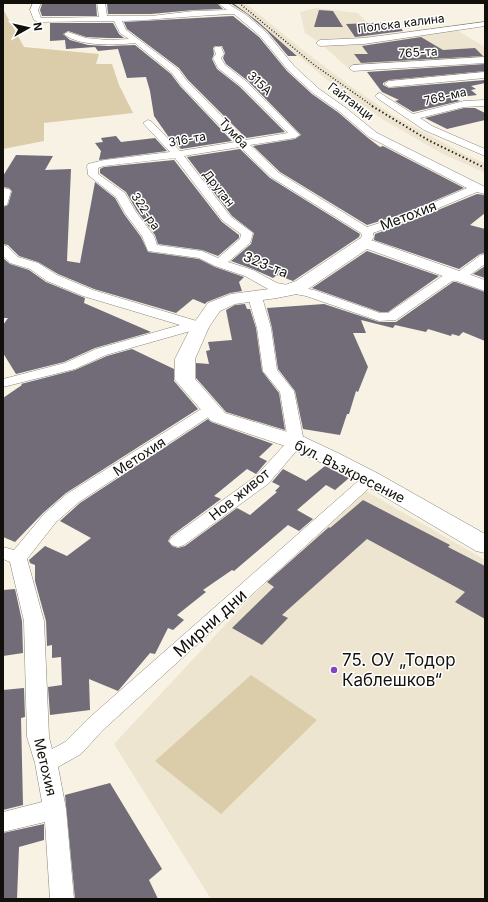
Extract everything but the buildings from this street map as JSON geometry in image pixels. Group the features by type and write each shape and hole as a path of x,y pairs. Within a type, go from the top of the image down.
{"street":[{"path":"37,3 34,10 38,20 117,19 234,12"},
{"path":"101,3 103,19"},
{"name":"Гайтанци","path":"222,3 263,34 291,68 316,91 343,110 373,135 480,189"},
{"name":"Тумба","path":"117,19 123,31 134,41 156,55 175,71 184,83 275,175 365,237 458,277 485,286"},
{"name":"Полска калина","path":"320,43 364,41 485,24"},
{"path":"68,34 85,40 108,44 134,41"},
{"name":"315А","path":"218,49 220,54 217,58 221,66 244,84 295,134"},
{"name":"765-та","path":"353,68 484,61"},
{"path":"389,84 485,74"},
{"path":"380,96 428,128 485,153"},
{"name":"768-ма","path":"412,117 464,104 485,103"},
{"name":"Друган","path":"148,123 177,154 227,219 247,234 246,240 219,263"},
{"name":"316-та","path":"104,163 155,158 242,143 292,137 295,134"},
{"name":"322-ра","path":"104,163 92,166 93,175 121,195 131,213 148,236 152,248"},
{"name":"Метохия","path":"62,899 55,809 46,763 38,737 34,621 30,602 11,555 73,498 211,409 185,380 185,359 198,326 214,307 231,299 255,297 290,290 302,285 365,237 411,216 480,189"},
{"path":"3,191 5,191 3,203"},
{"name":"323-та","path":"152,248 202,255 219,263 249,273 273,286 309,293 379,317 391,317 449,278 458,277"},
{"path":"3,249 14,260 34,266 52,278 88,293 198,326"},
{"path":"458,277 485,258"},
{"path":"255,297 264,328 270,371 288,391 296,442"},
{"path":"3,383 70,366 101,352 198,326"},
{"name":"бул. Възкресение","path":"211,409 218,417 296,442 371,479 485,545"},
{"name":"Нов живот","path":"178,541 262,480 296,442"},
{"name":"Мирни дни","path":"46,763 73,748 96,724 371,479"},
{"path":"3,822 55,809"}],"shaded area":[{"path":"234,3 245,3 349,85 394,116 468,156 485,163 485,173 441,153 384,120 336,87"},
{"path":"316,8 358,13 382,39 455,29 485,47 485,60 348,68 320,43 305,33 300,12"},
{"path":"3,9 24,47 99,54 96,64 112,64 119,85 133,113 44,123 44,141 3,149"},
{"name":"75. ОУ „Тодор Каблешков“","path":"366,491 485,560 485,896 482,899 211,899 114,744 252,596"},
{"path":"251,675 317,720 221,814 155,761"}],"railway":[{"path":"239,3 313,64 374,107"},
{"path":"372,106 428,140 485,168"}],"place":[{"name":"75. ОУ „Тодор Каблешков“","path":"334,670"}]}
